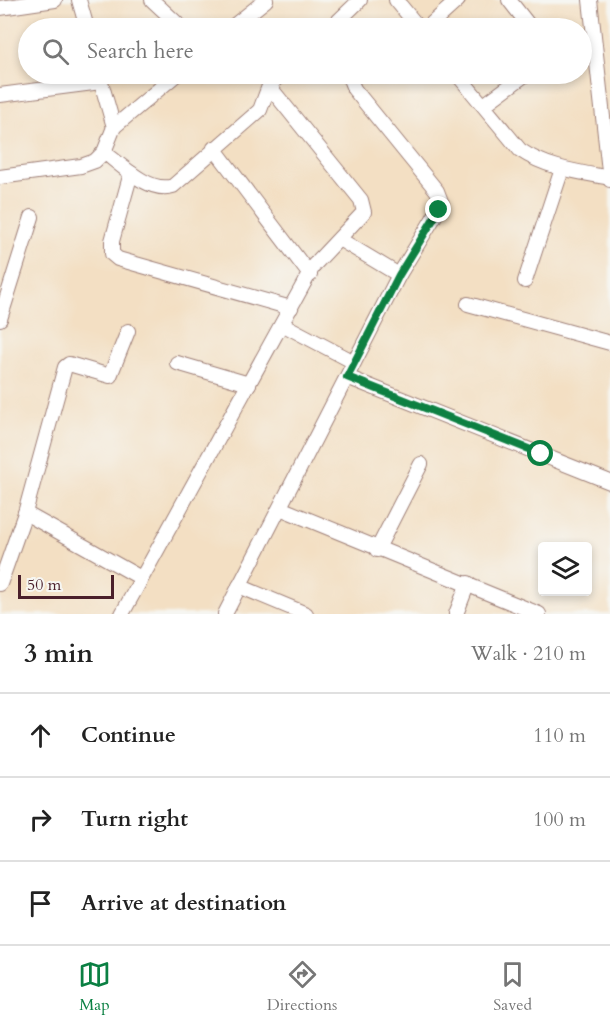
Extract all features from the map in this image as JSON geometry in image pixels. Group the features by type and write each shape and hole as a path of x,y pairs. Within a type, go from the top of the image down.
{"street":[{"path":"0,8 55,0"},
{"path":"79,0 84,18"},
{"path":"152,0 171,18"},
{"path":"244,18 266,0"},
{"path":"341,18 360,0"},
{"path":"396,0 411,18"},
{"path":"438,18 458,0"},
{"path":"509,0 523,18"},
{"path":"590,0 590,18"},
{"path":"466,84 520,150 530,157 562,169 610,179 592,75"},
{"path":"0,95 65,84"},
{"path":"102,84 114,127"},
{"path":"0,177 81,166 95,161 104,153 114,127 165,84"},
{"path":"225,614 399,275 439,210 442,197 352,84"},
{"path":"484,105 512,84"},
{"path":"104,153 131,173 164,189 173,186 260,110 269,86"},
{"path":"122,614 319,258 360,217 364,207 269,86"},
{"path":"214,148 310,275"},
{"path":"525,281 562,169"},
{"path":"131,173 112,241 112,254 118,259 291,308"},
{"path":"0,319 32,217"},
{"path":"339,239 399,275"},
{"path":"468,304 610,343"},
{"path":"282,324 354,362"},
{"path":"0,584 25,513 65,367 69,364 110,376 128,331"},
{"path":"177,363 249,384"},
{"path":"347,377 610,482"},
{"path":"377,550 421,464"},
{"path":"280,508 377,550 468,583 539,614"},
{"path":"25,513 141,578"},
{"path":"456,614 468,583"},
{"path":"239,586 306,614"}],"route":[{"path":"439,210 399,275 347,377 541,454"}]}
